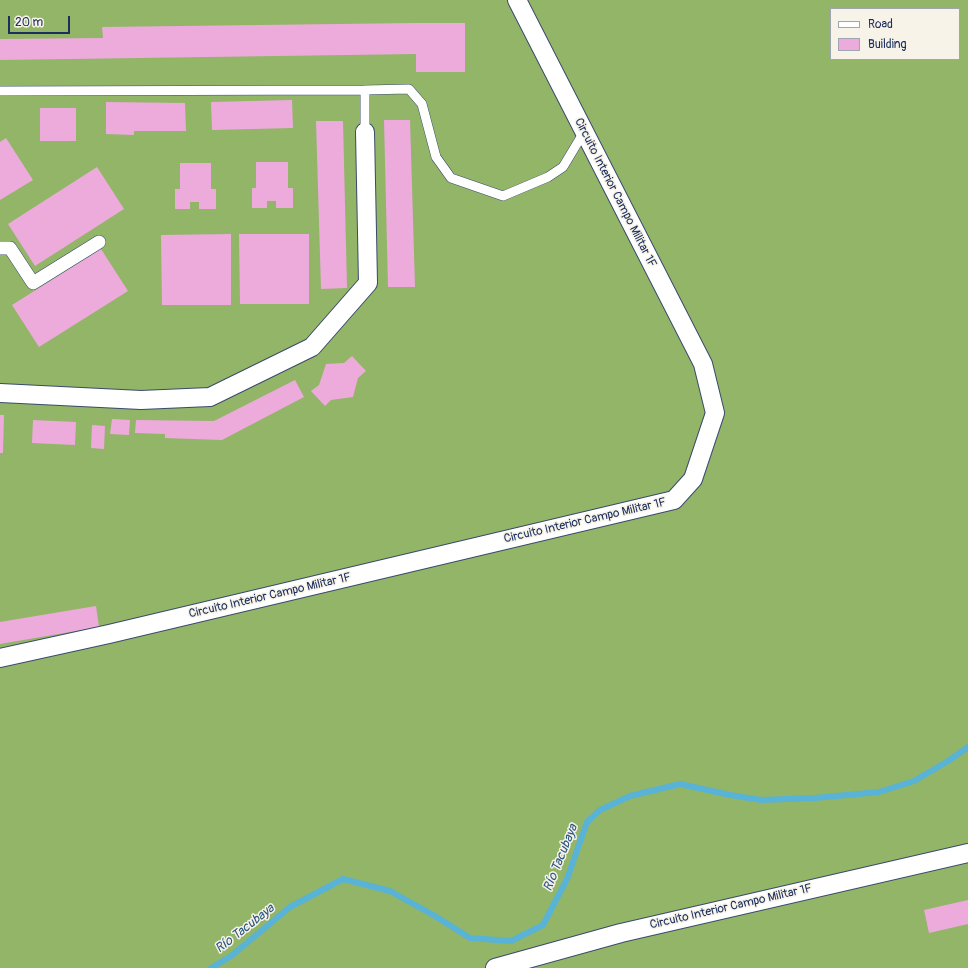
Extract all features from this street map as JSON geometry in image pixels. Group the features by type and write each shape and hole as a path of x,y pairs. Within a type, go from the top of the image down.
{"street":[{"name":"Circuito Interior Campo Militar 1F","path":"0,658 109,634 674,500 693,479 716,413 703,364 517,0"},
{"path":"0,393 141,400 210,397 312,347 368,283 365,132"},
{"path":"0,248 10,248 33,283 99,242"},
{"name":"Circuito Interior Campo Militar 1F","path":"495,968 621,933 968,853"}],"lane":[{"path":"0,91 409,89 422,104 436,157 451,178 503,196 548,177 563,167 584,132"},
{"path":"365,90 365,132"}],"green space":[{"path":"0,0 968,0 968,968 0,968"}],"building":[{"path":"465,23 465,72 416,72 416,54 0,60 0,39 103,38 102,27"},
{"path":"292,100 293,128 212,130 211,102"},
{"path":"106,102 185,103 186,131 134,131 134,135 106,134"},
{"path":"40,108 76,108 76,141 40,141"},
{"path":"384,120 410,120 415,287 388,287"},
{"path":"316,121 343,121 347,288 321,289"},
{"path":"6,138 33,180 0,200 0,142"},
{"path":"256,162 288,162 288,188 293,188 293,208 276,208 276,201 267,201 267,208 252,208 252,188 256,188"},
{"path":"180,163 211,163 211,189 216,189 216,209 199,209 199,202 190,202 190,209 175,209 175,189 180,189"},
{"path":"97,167 124,209 35,266 8,224"},
{"path":"231,234 231,305 162,305 161,235"},
{"path":"239,234 309,234 309,304 240,304"},
{"path":"101,249 128,291 39,347 12,305"},
{"path":"352,356 366,371 358,378 353,397 331,400 325,406 311,391 319,385 326,364 344,363"},
{"path":"295,380 304,397 222,440 165,438 165,434 135,433 136,420 214,421"},
{"path":"0,415 4,415 3,453 0,453"},
{"path":"112,419 130,420 129,435 110,434"},
{"path":"33,420 76,422 75,445 32,443"},
{"path":"92,425 105,426 104,449 91,448"},
{"path":"96,606 99,627 0,644 0,622"},
{"path":"968,900 968,924 929,933 924,910"}],"waterway":[{"name":"Río Tacubaya","path":"211,968 231,956 290,907 343,879 390,891 435,916 470,938 511,941 543,925 567,879 587,822 600,810 630,796 680,784 761,800 815,798 879,792 914,781 968,747"}]}
